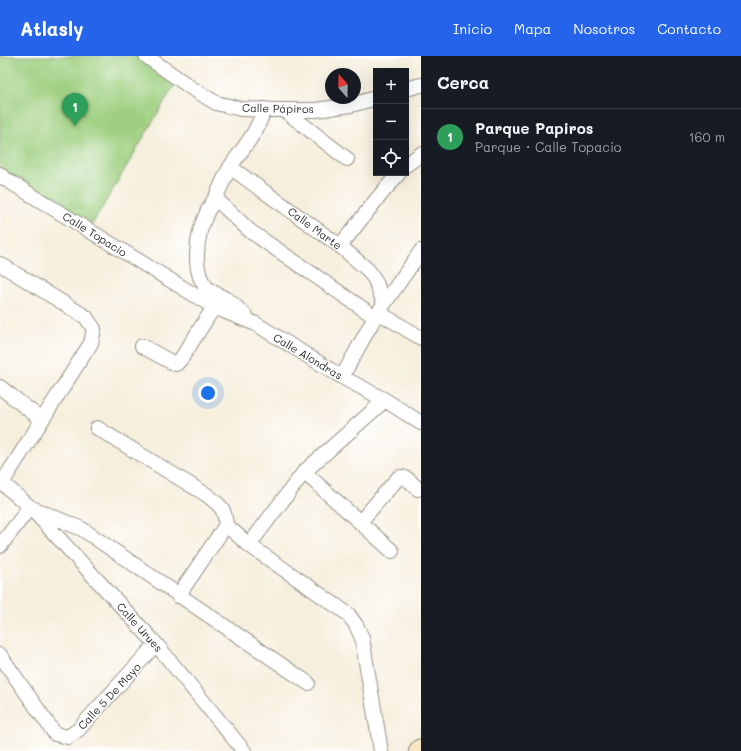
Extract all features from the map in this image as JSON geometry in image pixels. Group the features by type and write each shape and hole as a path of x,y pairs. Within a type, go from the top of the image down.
{"street":[{"name":"Calle Pápiros","path":"146,56 190,87 216,103 241,108 316,110 351,105 373,99"},
{"path":"409,88 421,85"},
{"path":"256,324 229,301 207,288 200,277 197,267 199,236 205,215 216,198 230,167 255,134 261,121 264,109"},
{"path":"284,110 347,159"},
{"path":"409,163 421,154"},
{"name":"Calle Marte","path":"230,167 340,246 368,270 375,280 379,311"},
{"name":"Calle Topacio","path":"0,174 9,181 192,293"},
{"path":"340,246 396,176"},
{"path":"216,198 250,231 421,338"},
{"path":"342,377 379,311 420,254"},
{"path":"0,264 86,317 94,329 91,343 1,482"},
{"name":"Calle Alondras","path":"192,293 214,307 256,324 342,377 385,400 421,423"},
{"path":"142,346 176,364 181,359 214,307"},
{"path":"0,387 42,420"},
{"path":"249,545 304,472 385,400"},
{"path":"97,428 207,495 223,508 226,525 178,596"},
{"path":"304,472 392,551"},
{"path":"360,522 398,478 402,476 405,477 418,489"},
{"name":"Calle Urues","path":"1,482 30,507 156,644 242,750"},
{"path":"0,546 30,507"},
{"name":"Calle Urues","path":"30,507 82,529 178,596 308,683"},
{"path":"226,525 249,545 348,614 356,625 362,638 382,751"},
{"name":"Calle 5 De Mayo","path":"0,655 55,734 68,737 78,730 156,644"}],"green space":[{"path":"0,56 143,56 178,79 89,230 0,173"}],"place":[{"name":"Parque Papiros","path":"75,126"}]}
